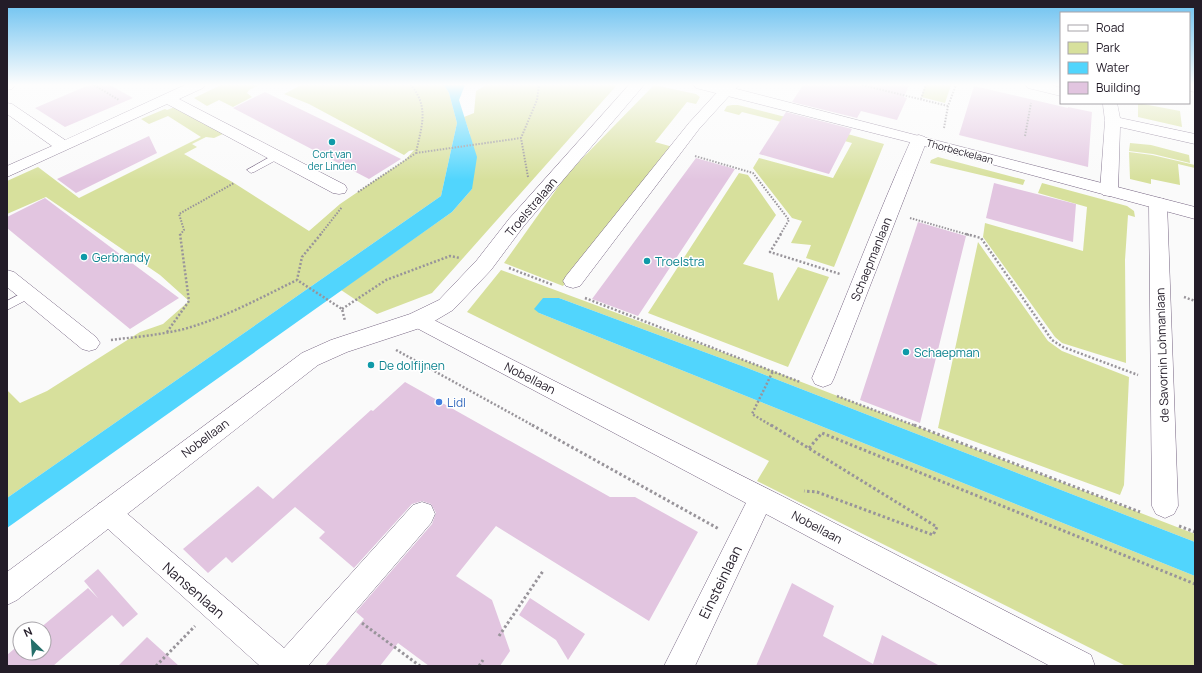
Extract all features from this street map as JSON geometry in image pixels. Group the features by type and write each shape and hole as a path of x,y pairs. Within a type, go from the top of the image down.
{"street":[{"path":"21,116 63,146"},
{"path":"7,172 129,116"},
{"path":"201,116 345,193"},
{"name":"Troelstralaan","path":"418,320 446,305 486,262 543,192 610,116"},
{"path":"565,284 703,116"},
{"name":"Thorbeckelaan","path":"831,116 1195,213"},
{"path":"1109,191 1112,116"},
{"path":"1113,121 1195,139"},
{"name":"Schaepmanlaan","path":"823,378 890,213 901,181 919,140"},
{"name":"de Savornin Lohmanlaan","path":"1157,510 1163,384 1158,203"},
{"path":"7,277 89,343"},
{"name":"Nobellaan","path":"7,590 107,512 310,359 339,346 418,320 767,501 1080,666"},
{"name":"Einsteinlaan","path":"679,666 740,541 767,501"},
{"name":"Nansenlaan","path":"107,512 282,666"},
{"path":"288,666 422,514"}],"lane":[{"path":"251,170 277,156"},
{"path":"7,306 28,294"}],"path":[{"path":"416,153 423,116"},
{"path":"530,116 521,138 525,168 531,189 543,192"},
{"path":"919,140 942,137 946,116"},
{"path":"1025,136 1029,116"},
{"path":"297,280 302,257 345,193 416,153 521,138"},
{"path":"675,151 753,173 789,220 770,252 863,281"},
{"path":"167,332 189,302 180,234 184,230 179,214 234,183"},
{"path":"890,213 981,238 1052,340 1063,347 1163,384"},
{"path":"342,309 386,280 450,256 486,262 565,284"},
{"path":"89,343 167,332 214,318 297,280"},
{"path":"297,280 342,309 346,327 370,336 740,541"},
{"path":"583,297 773,373 801,382"},
{"path":"767,501 790,490 817,492 933,535 937,526 752,414 773,373"},
{"path":"836,395 1157,510"},
{"path":"809,448 822,433 1195,584"},
{"path":"1176,525 1195,532"},
{"path":"499,636 543,572"},
{"path":"156,666 214,607"},
{"path":"341,607 420,666"},
{"path":"479,666 483,660"}],"green space":[{"path":"147,116 167,116 149,124 141,119"},
{"path":"169,116 196,116 225,133 214,138 206,137 192,144 197,147 184,154 234,183 309,231 340,204 405,160 414,150 409,151 404,155 332,116 455,116 457,123 441,196 7,498 7,390 20,403 47,391 140,332 163,324 189,301 160,275 46,197 7,214 7,181 38,167 79,198 201,137"},
{"path":"589,116 432,293 377,314 341,290 452,212 472,189 470,134 464,117"},
{"path":"623,116 675,116 655,142 673,147 563,286 504,263 568,173"},
{"path":"759,116 783,116 805,122 801,127"},
{"path":"1181,116 1182,127 1138,117"},
{"path":"822,127 884,144 834,267 806,258 811,245 791,243 802,221 792,218 753,168 759,158 833,178 852,143 819,134"},
{"path":"1130,143 1151,145 1189,155 1190,163 1153,154 1129,151"},
{"path":"1129,152 1152,155 1195,165 1195,168 1178,164 1180,185 1151,179 1151,184 1130,179"},
{"path":"938,157 1025,180 1023,185 930,163 931,160"},
{"path":"739,173 748,175 776,215 743,264 773,273 778,301 798,267 829,277 788,367 648,313"},
{"path":"1042,183 1127,206 1134,211 1135,217 1128,215 1125,260 1126,363 1062,343 1055,337 983,237 985,223 1083,251 1087,207 1038,193"},
{"path":"978,242 1048,341 1062,351 1129,377 1124,485 1120,495 938,428"},
{"path":"501,270 773,371 1195,534 1195,542 742,366 559,298 556,298 539,313 1195,576 1195,666 1126,666 757,481 769,461 467,312"}],"water":[{"path":"455,116 464,116 477,157 472,189 452,212 7,528 7,498 441,196 457,123"},
{"path":"543,298 559,298 742,366 1195,542 1195,576 539,313 534,309"}],"building":[{"path":"48,116 90,116 65,127"},
{"name":"Cort van der Linden","path":"249,116 315,116 401,159 369,179"},
{"path":"783,116 803,116 852,129 829,174 759,154"},
{"path":"883,116 899,116 897,120"},
{"path":"965,116 1092,116 1088,167 959,135"},
{"path":"149,136 157,153 76,193 57,179"},
{"name":"Troelstra","path":"696,158 735,169 638,316 592,299"},
{"path":"994,183 1076,204 1073,242 986,218"},
{"name":"Gerbrandy","path":"45,198 179,298 130,329 7,228 7,217"},
{"name":"Schaepman","path":"918,222 966,236 920,423 860,400"},
{"path":"405,382 610,497 635,497 698,532 649,621 496,526 456,576 492,600 510,651 500,666 429,666 398,643 380,666 325,666 364,619 356,612 432,524 436,513 431,504 422,501 412,504 354,568 319,538 325,532 295,507 232,563 226,557 208,573 183,549 258,486 273,499 371,410 373,411"},
{"path":"98,569 138,614 123,627 112,615 53,666 7,666 7,655 12,651 12,661 52,661 52,621 49,621 88,588 98,598 84,581"},
{"path":"792,583 834,606 823,636 873,664 882,635 940,666 756,666"},
{"path":"530,598 585,634 568,660 556,640 519,615"},
{"path":"147,637 179,666 118,666"}],"place":[{"name":"Cort van der Linden","path":"332,142"},
{"name":"Gerbrandy","path":"84,257"},
{"name":"Troelstra","path":"647,261"},
{"name":"Schaepman","path":"906,352"},
{"name":"De dolfijnen","path":"371,365"},
{"name":"Lidl","path":"439,402"}]}
